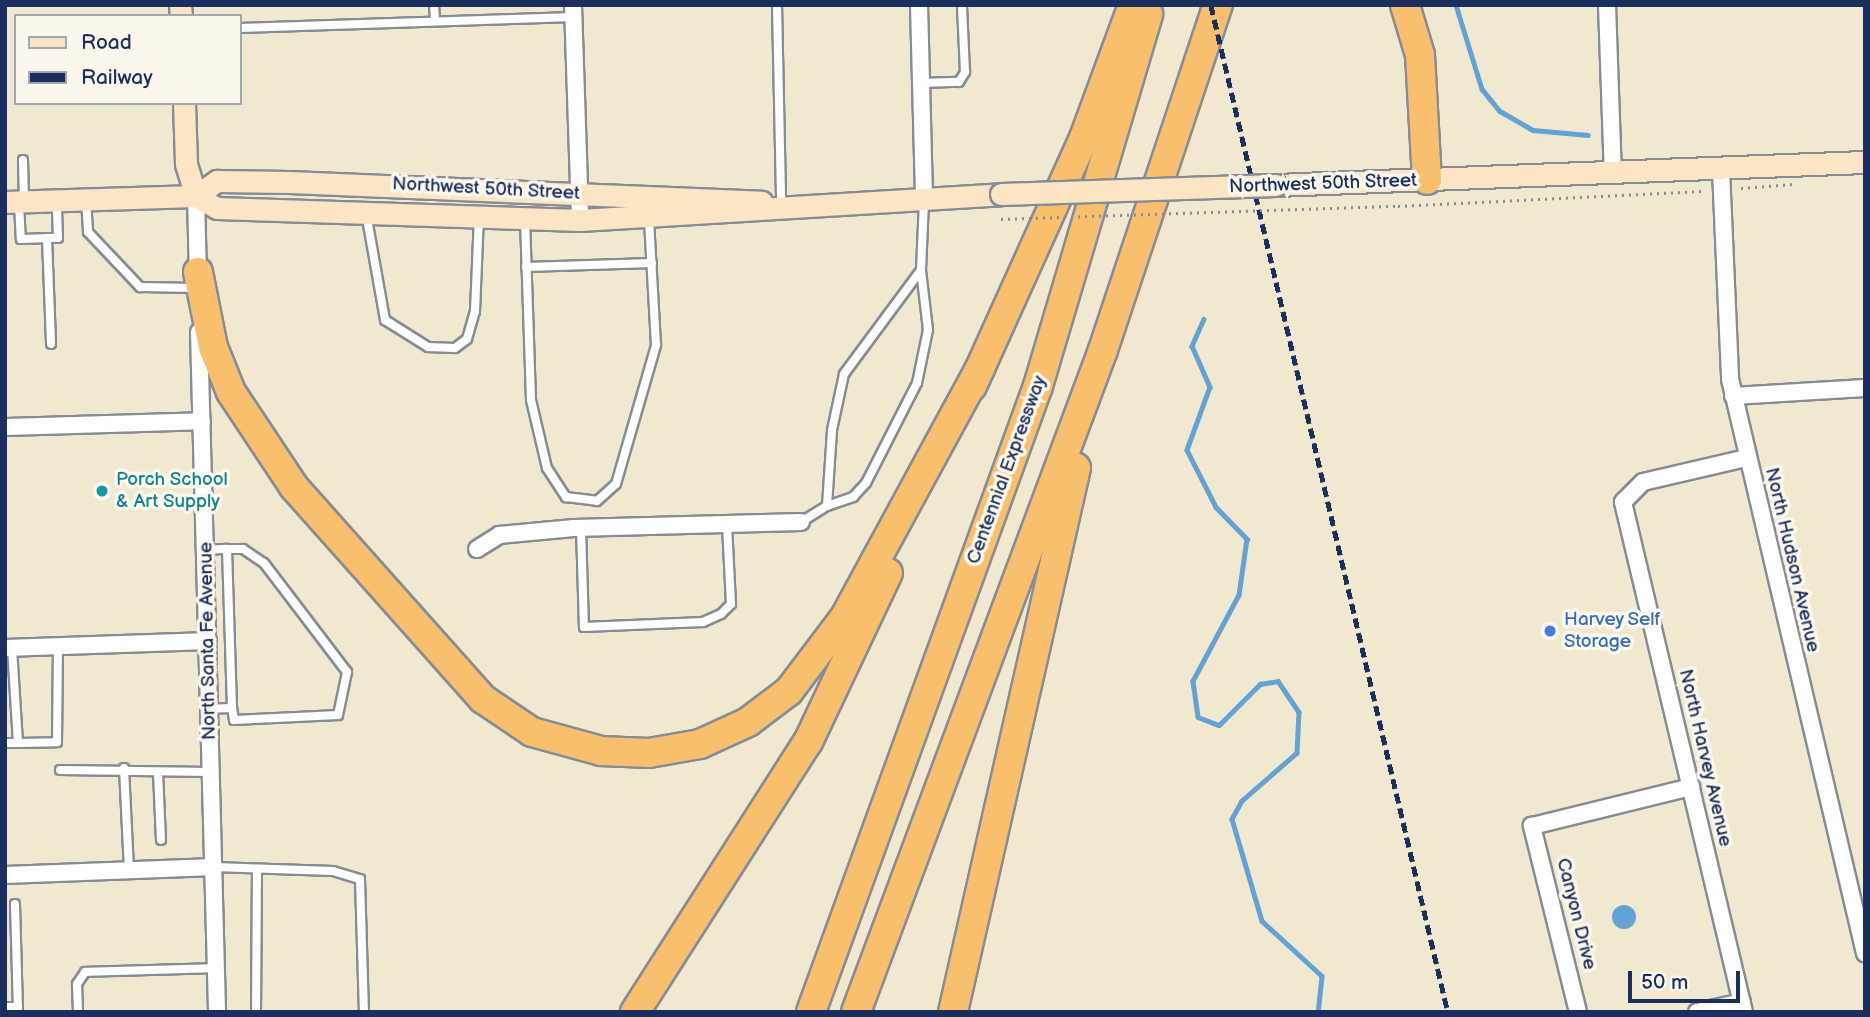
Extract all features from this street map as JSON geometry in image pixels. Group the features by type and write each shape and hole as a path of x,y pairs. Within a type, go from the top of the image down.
{"highway":[{"path":"635,1012 808,742 1084,138 1133,5"},
{"name":"Centennial Expressway","path":"841,927 1038,386 1150,5"},
{"path":"856,1012 901,899 1103,350 1218,5"},
{"path":"1405,5 1420,55 1427,180"},
{"path":"198,280 213,347 231,392 294,487 483,699 532,732 601,751 649,753 699,744 748,722 789,691 845,617 980,368"},
{"path":"953,1012 1103,350"},
{"path":"870,1012 901,899"},
{"path":"794,1012 841,927"},
{"path":"811,1012 841,927"}],"main road":[{"name":"North Santa Fe Avenue","path":"184,105 186,164 196,197"},
{"name":"Northwest 50th Street","path":"196,197 217,208 366,210 580,220 649,218 781,204 924,197 1721,170 1865,162"},
{"name":"Northwest 50th Street","path":"16,201 196,197 226,181 580,195 716,195 781,204"}],"street":[{"path":"919,5 924,197"},
{"path":"1607,5 1613,174"},
{"path":"574,11 580,220"},
{"name":"North Hudson Avenue","path":"1721,170 1733,396 1865,953"},
{"name":"North Santa Fe Avenue","path":"196,197 217,1012"},
{"path":"1733,396 1865,388"},
{"path":"5,426 202,421"},
{"name":"North Harvey Avenue","path":"1743,1007 1623,502 1643,482 1746,458"},
{"path":"477,549 499,535 581,528 801,522"},
{"path":"9,648 208,641"},
{"name":"Canyon Drive","path":"1578,1012 1532,826 1691,787"},
{"path":"5,875 213,867"},
{"path":"1697,1012 1743,1007"}],"lane":[{"path":"434,5 435,22"},
{"path":"777,5 781,204"},
{"path":"921,83 959,82 965,72 962,5"},
{"path":"242,28 435,22 574,11"},
{"path":"23,160 16,201 21,239 58,238 57,200"},
{"path":"801,522 827,506 853,498 866,483 917,383 928,330 921,270 924,197"},
{"path":"86,199 88,232 140,287 198,280"},
{"path":"366,210 384,320 428,347 456,348 467,339 475,311 479,217"},
{"path":"525,219 531,400 547,468 566,497 597,502 616,484 656,345 649,218"},
{"path":"47,238 51,344"},
{"path":"526,267 652,263"},
{"path":"827,506 832,430 844,374 921,270"},
{"path":"581,528 584,627 703,622 731,604 727,524"},
{"path":"205,550 227,549 243,549 264,563 348,672 338,715 234,720 227,549"},
{"path":"5,743 57,742 58,646"},
{"path":"9,648 18,744"},
{"path":"209,709 232,708"},
{"path":"60,770 124,768 158,772 211,772"},
{"path":"124,768 129,870"},
{"path":"158,772 160,840"},
{"path":"213,867 333,871 360,879 364,1012"},
{"path":"256,1012 257,869"},
{"path":"5,1007 18,1009 15,904"},
{"path":"78,1012 77,984 86,972 216,968"}],"path":[{"name":"Northwest 50th Street","path":"1001,219 1398,206 1703,191"}],"water":[{"path":"1624,905 1635,912 1636,917 1629,928 1624,929 1613,922 1612,917 1619,906"}],"waterway":[{"path":"1456,5 1482,89 1500,111 1533,130 1588,135"},
{"path":"1204,319 1192,346 1210,387 1187,450 1216,507 1247,539 1239,595 1193,681 1198,717 1219,725 1260,684 1278,681 1299,712 1297,753 1242,801 1232,819 1262,921 1322,976 1318,1012"}],"railway":[{"path":"1211,5 1448,1012"}],"place":[{"name":"Porch School & Art Supply","path":"102,491"},
{"name":"Harvey Self Storage","path":"1550,631"}]}
